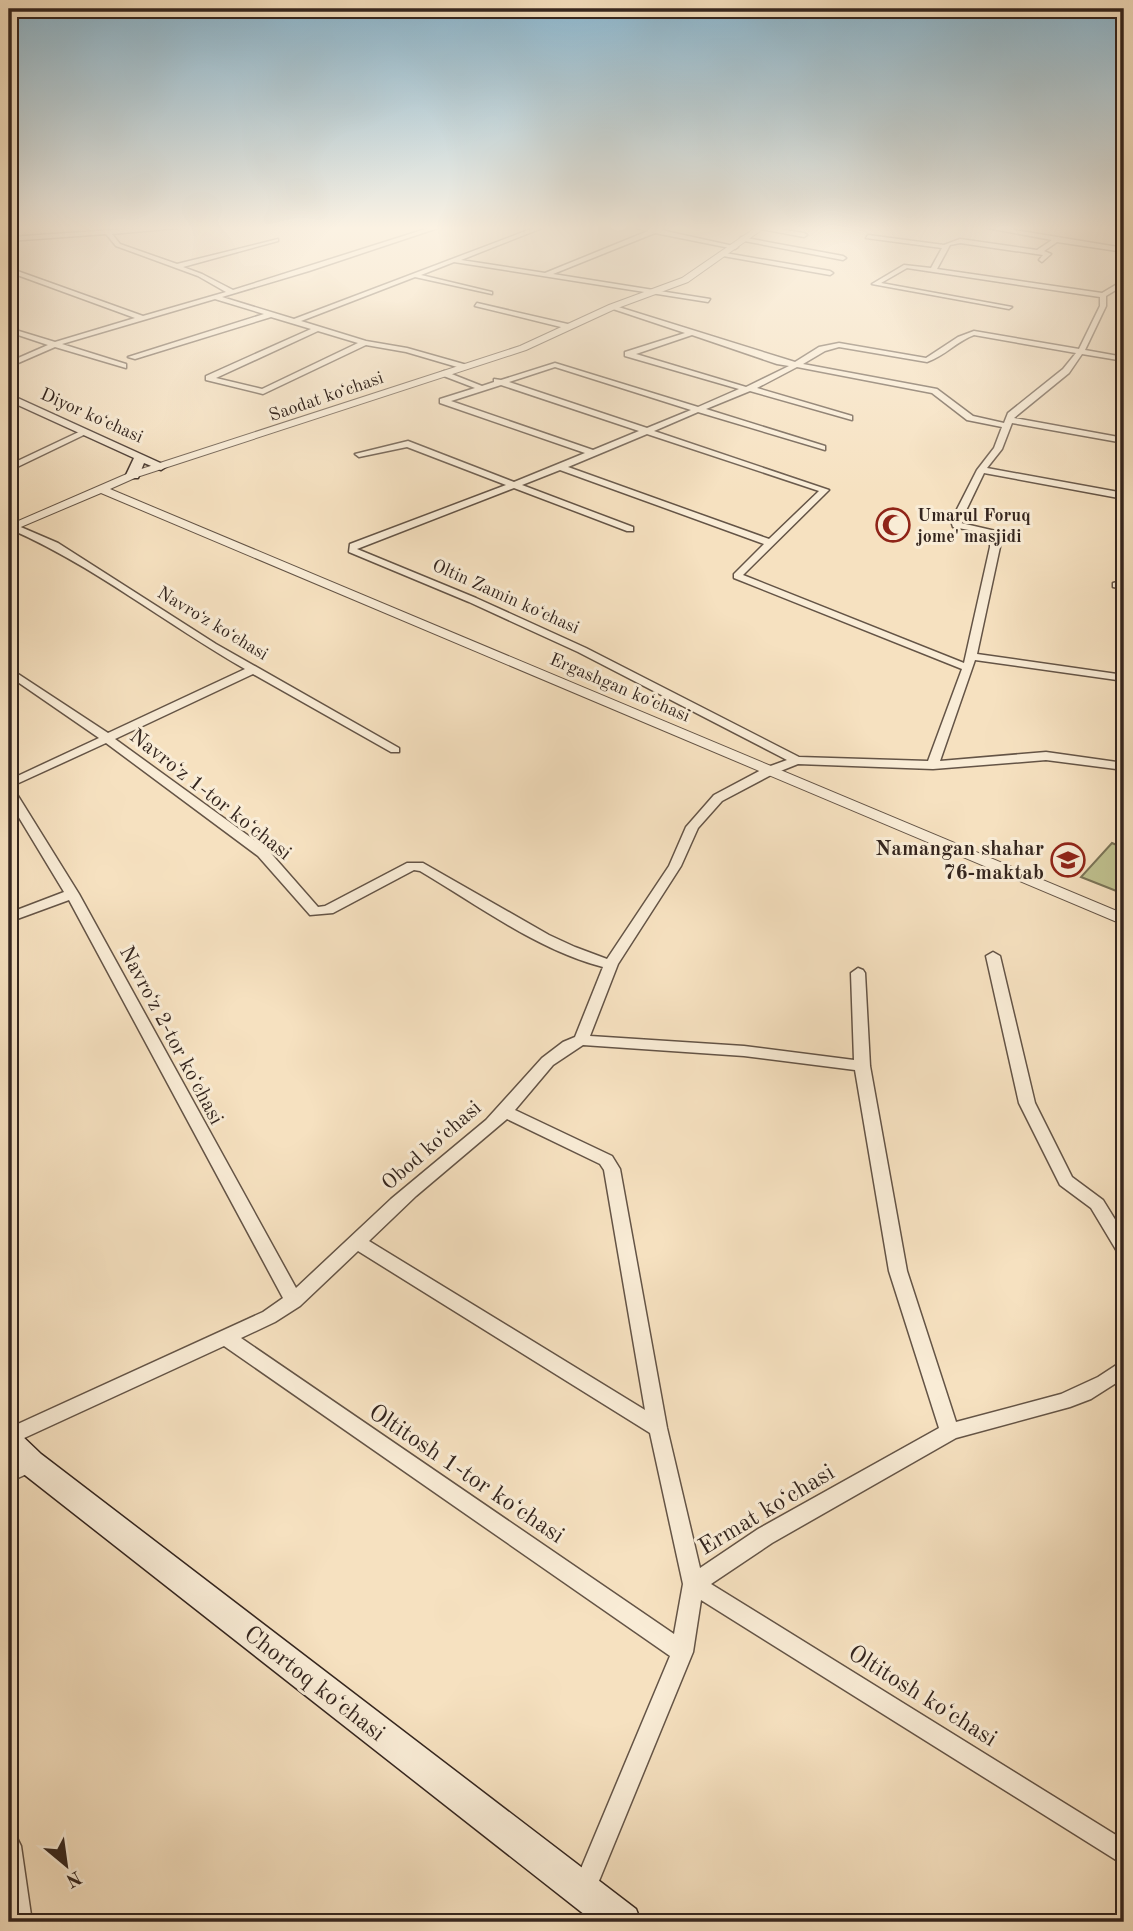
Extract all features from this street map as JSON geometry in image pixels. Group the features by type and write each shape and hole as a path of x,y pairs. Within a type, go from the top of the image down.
{"main road":[{"name":"Diyor koʻchasi","path":"9,397 161,466"},
{"path":"133,475 141,456"},
{"name":"Chortoq koʻchasi","path":"14,1454 599,1910"}],"street":[{"path":"136,316 141,318"},
{"path":"9,365 56,344 148,316"},
{"path":"132,357 265,316"},
{"path":"273,316 365,343 407,350 464,367"},
{"path":"292,322 307,316"},
{"path":"523,316 569,327"},
{"name":"Saodat koʻchasi","path":"11,528 133,475 523,348 592,316"},
{"path":"641,316 692,332 740,352 934,391 970,418 1124,441"},
{"path":"933,765 970,662 995,547 995,532 966,528 956,525 956,521 981,470 998,449 1015,410 1035,398 1066,371 1081,350 1098,316"},
{"path":"316,329 209,378 263,392 365,343"},
{"path":"9,330 123,366"},
{"path":"692,332 628,354 849,418"},
{"path":"512,485 748,388 822,349 839,345 927,360 961,336 974,333 1124,359"},
{"path":"592,453 443,401 479,387 555,365 822,448"},
{"path":"444,373 479,387"},
{"path":"498,381 825,491 737,576 970,662 1124,678"},
{"path":"9,468 86,432"},
{"path":"359,453 408,444 630,529"},
{"path":"560,467 771,543"},
{"path":"981,470 1124,496"},
{"name":"Oltin Zamin koʻchasi","path":"512,485 358,542 352,550 536,626 797,760"},
{"name":"Ergashgan koʻchasi","path":"101,489 1124,920"},
{"name":"Navroʻz koʻchasi","path":"11,528 55,545 201,639 395,750"},
{"path":"9,784 254,668"},
{"name":"Navroʻz 1-tor koʻchasi","path":"9,671 107,738 262,853 315,912 328,911 412,866 423,867 544,936 599,962 611,964"},
{"path":"862,1066 744,1051 581,1040 611,964 674,866 686,838 705,810 718,798 769,771 797,760 933,765 1046,756 1124,767"},
{"name":"Navroʻz 2-tor koʻchasi","path":"9,790 72,894 294,1301"},
{"path":"9,918 72,894"},
{"path":"993,956 1027,1103 1066,1181 1097,1204 1124,1248"},
{"path":"858,973 862,1066 898,1271 950,1432"},
{"name":"Obod koʻchasi","path":"14,1454 224,1336 269,1317 294,1301 397,1203 504,1111 542,1064 564,1046 581,1040"},
{"path":"504,1111 606,1160 612,1169 659,1428 693,1584"},
{"path":"357,1242 659,1428"},
{"name":"Oltitosh 1-tor koʻchasi","path":"224,1336 682,1652"},
{"name":"Ermat koʻchasi","path":"599,1910 682,1652 693,1584 765,1536 950,1432 983,1419 1052,1406 1105,1384 1124,1368"},
{"name":"Oltitosh koʻchasi","path":"693,1584 1124,1853"},
{"path":"9,1846 20,1922"}],"green space":[{"path":"1112,843 1124,848 1124,894 1081,877"}],"place":[{"name":"Umarul Foruq jome' masjidi","path":"893,525"},
{"name":"Namangan shahar 76-maktab","path":"1068,860"}]}
